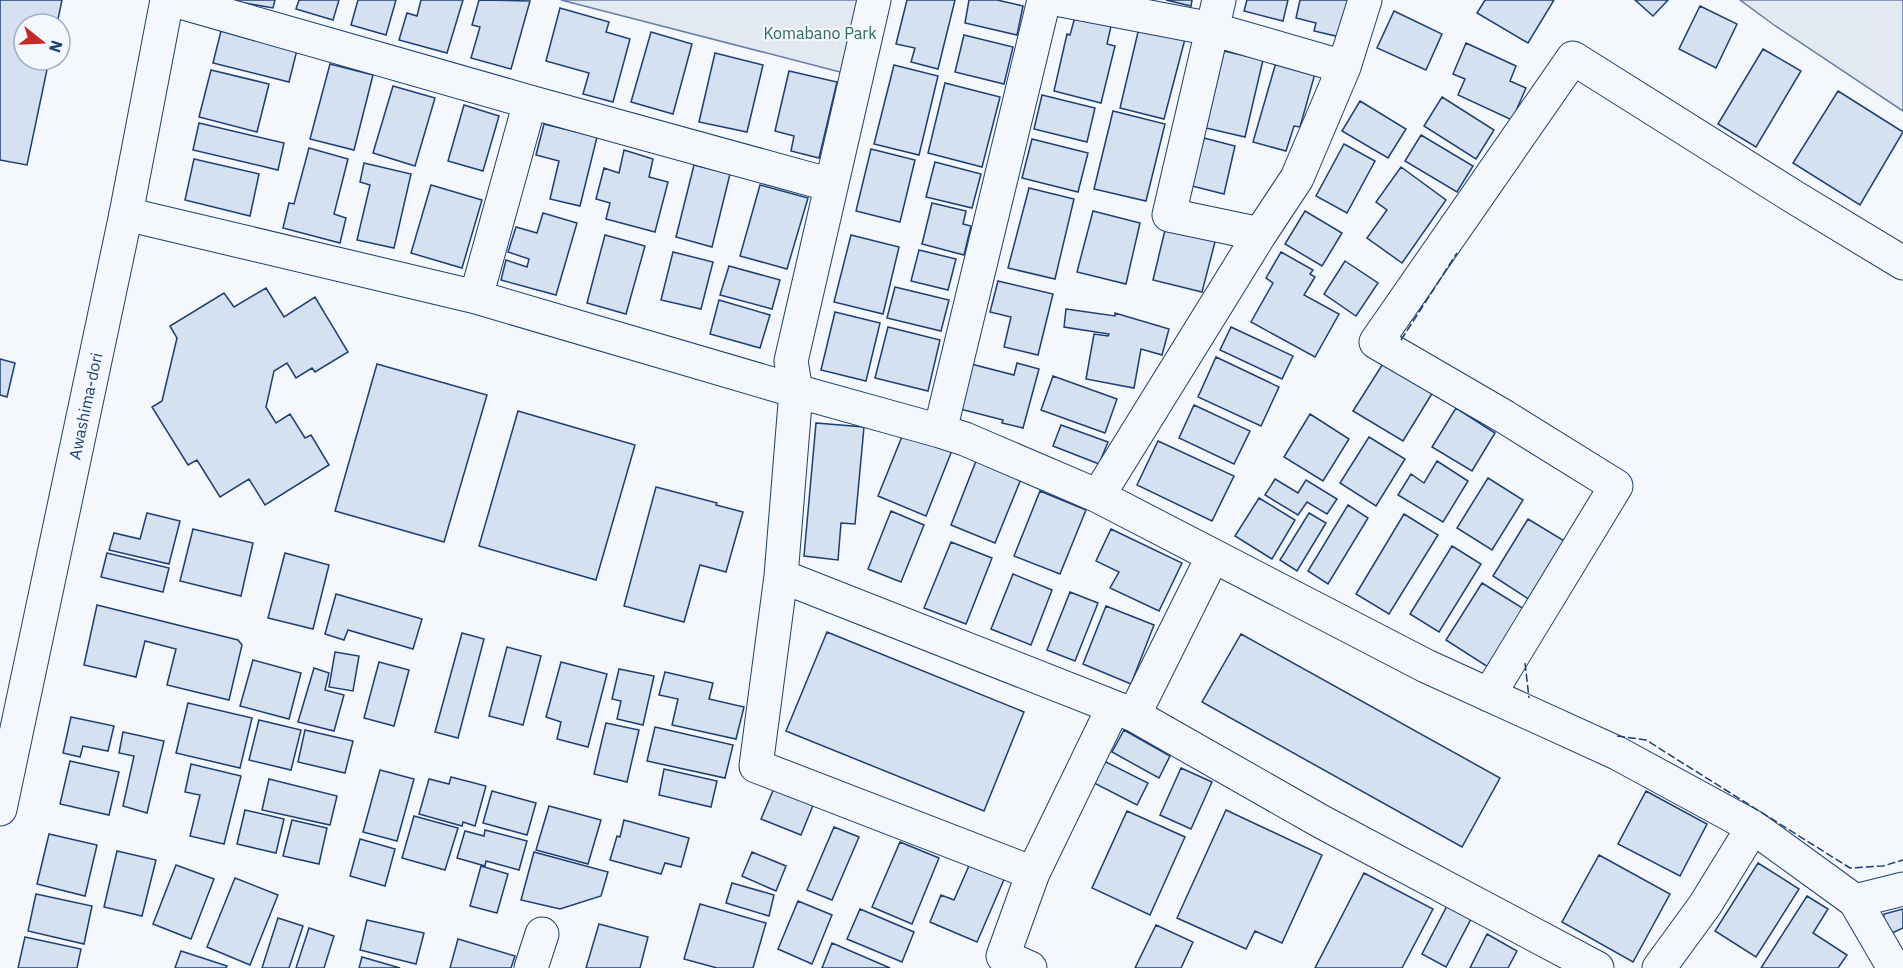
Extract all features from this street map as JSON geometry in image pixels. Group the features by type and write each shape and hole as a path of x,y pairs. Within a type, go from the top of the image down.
{"street":[{"name":"Awashima-dori","path":"0,809 6,749 126,214 167,0"},
{"path":"172,0 831,185"},
{"path":"874,0 791,361 796,391 781,576 756,766 1033,873"},
{"path":"940,430 1044,0"},
{"path":"1061,0 1215,15 1344,67"},
{"path":"1098,496 1297,178 1344,67 1365,0"},
{"path":"1215,15 1169,215 1260,234"},
{"path":"1489,695 1616,486 1505,417 1376,342 1573,58 1903,263"},
{"path":"476,297 530,102"},
{"path":"126,214 476,297 965,439 1098,496 1426,666 1617,753 1753,827 1855,901 1894,968"},
{"path":"1030,968 1002,956 1033,873 1213,556"},
{"path":"781,576 1123,712 1322,822 1597,968"},
{"path":"1659,968 1705,905 1753,827"},
{"path":"1855,901 1903,889"},
{"path":"531,968 542,934"}],"green space":[{"name":"Komabano Park","path":"561,0 861,0 844,73"},
{"path":"1740,0 1903,0 1903,111 1774,25"}],"building":[{"path":"0,0 62,0 60,12 12,12 12,72 46,72 27,165 0,160"},
{"path":"228,0 275,0 273,8"},
{"path":"299,0 339,0 333,20 296,9"},
{"path":"358,0 396,0 386,35 351,25"},
{"path":"421,0 463,0 447,53 399,40 407,13 417,16"},
{"path":"479,0 530,1 511,69 471,58 480,27 472,25"},
{"path":"907,0 955,0 938,69 911,62 915,48 896,44"},
{"path":"969,0 997,0 1023,6 1017,35 965,23"},
{"path":"1166,0 1192,0 1191,6"},
{"path":"1247,0 1288,0 1283,21 1244,11"},
{"path":"1300,0 1349,0 1340,37 1314,31 1316,23 1296,18"},
{"path":"1485,0 1554,0 1528,43 1477,13"},
{"path":"1635,0 1668,0 1653,16"},
{"path":"1700,6 1737,24 1716,68 1679,49"},
{"path":"560,8 609,22 606,32 630,39 613,102 583,94 589,73 546,61"},
{"path":"1394,11 1442,34 1426,70 1377,48"},
{"path":"1075,17 1111,26 1107,44 1115,46 1101,103 1054,91 1067,34 1070,35"},
{"path":"1139,28 1185,39 1164,119 1120,108"},
{"path":"221,31 297,50 289,82 213,63"},
{"path":"651,32 692,44 673,114 631,102"},
{"path":"964,35 1013,47 1004,84 955,72"},
{"path":"1466,43 1516,66 1510,81 1526,88 1512,120 1458,95 1465,79 1453,74"},
{"path":"1763,49 1801,71 1756,147 1718,124"},
{"path":"1224,51 1263,60 1245,137 1206,128"},
{"path":"715,53 763,65 747,132 699,122"},
{"path":"1277,59 1316,70 1300,127 1294,126 1286,151 1253,142"},
{"path":"330,64 373,75 354,150 310,139"},
{"path":"894,65 938,76 919,155 874,144"},
{"path":"211,70 269,84 257,132 199,117"},
{"path":"789,71 837,82 819,158 791,151 794,136 775,131"},
{"path":"945,83 1000,97 982,167 928,153"},
{"path":"393,86 435,98 415,166 373,153"},
{"path":"1838,91 1903,132 1860,205 1793,163"},
{"path":"1042,95 1095,108 1087,142 1034,129"},
{"path":"1442,97 1494,130 1476,159 1424,126"},
{"path":"1360,101 1406,129 1388,158 1342,131"},
{"path":"464,105 499,116 483,171 448,161"},
{"path":"1113,111 1165,124 1146,201 1094,189"},
{"path":"199,123 284,143 278,170 193,150"},
{"path":"544,124 597,137 580,206 550,199 559,161 536,155"},
{"path":"1421,135 1473,166 1457,192 1405,161"},
{"path":"1204,138 1235,146 1224,194 1192,186"},
{"path":"1032,139 1088,153 1078,192 1022,178"},
{"path":"1344,144 1375,161 1347,213 1316,196"},
{"path":"309,148 348,159 334,214 346,218 340,243 283,228 289,203 294,204"},
{"path":"871,149 915,160 900,222 856,211"},
{"path":"624,150 653,159 649,177 668,182 655,232 606,219 610,203 596,199 604,168 619,173"},
{"path":"194,159 259,174 250,216 185,200"},
{"path":"935,162 981,174 972,208 926,197"},
{"path":"364,163 411,174 394,248 357,240 370,185 360,182"},
{"path":"694,165 730,174 712,247 676,237"},
{"path":"1401,167 1446,200 1402,263 1367,238 1387,210 1376,202"},
{"path":"431,185 482,200 462,268 411,253"},
{"path":"760,185 808,198 787,269 740,256"},
{"path":"1029,188 1074,199 1055,279 1008,268"},
{"path":"932,203 966,211 963,224 971,226 964,255 922,244"},
{"path":"1093,211 1140,223 1126,284 1077,272"},
{"path":"1305,211 1342,233 1322,266 1285,244"},
{"path":"543,213 577,223 556,295 501,280 506,260 527,267 529,259 508,252 516,227 537,233"},
{"path":"1166,226 1216,238 1202,292 1153,280"},
{"path":"605,235 645,246 626,314 587,303"},
{"path":"851,235 899,247 883,314 834,302"},
{"path":"919,250 956,259 948,290 911,281"},
{"path":"673,252 713,262 701,309 661,300"},
{"path":"1281,252 1313,270 1310,274 1315,277 1304,295 1339,314 1315,357 1251,322 1273,283 1266,278"},
{"path":"1345,261 1378,283 1356,316 1324,294"},
{"path":"729,266 780,280 772,309 720,295"},
{"path":"998,281 1053,294 1038,355 1004,347 1011,317 990,312"},
{"path":"895,287 949,300 941,331 887,318"},
{"path":"266,288 284,317 315,297 348,352 315,372 312,368 296,378 287,363 274,371 266,407 276,423 290,414 305,438 311,435 329,465 265,505 249,479 220,497 197,460 188,465 152,407 162,401 177,338 170,326 224,293 234,307"},
{"path":"719,300 770,315 760,348 710,334"},
{"path":"1066,309 1115,316 1115,313 1169,329 1162,355 1141,349 1134,388 1086,379 1094,334 1108,336 1109,334 1064,327"},
{"path":"835,312 880,323 866,381 821,370"},
{"path":"888,327 940,340 928,391 875,378"},
{"path":"1231,327 1293,356 1282,379 1220,350"},
{"path":"1216,357 1279,387 1261,426 1198,397"},
{"path":"0,359 15,363 7,397 0,395"},
{"path":"1384,362 1433,392 1403,441 1353,411"},
{"path":"1017,363 1039,369 1023,428 1002,423 1003,420 960,409 971,364 1014,375"},
{"path":"377,364 487,395 444,542 335,511"},
{"path":"1053,376 1117,399 1105,433 1041,410"},
{"path":"1194,405 1250,431 1234,464 1179,438"},
{"path":"1456,408 1495,433 1472,471 1432,447"},
{"path":"518,411 635,445 596,580 479,546"},
{"path":"1310,414 1349,439 1323,481 1284,457"},
{"path":"816,423 864,427 855,524 841,523 838,560 804,556"},
{"path":"1061,425 1108,442 1099,464 1053,446"},
{"path":"905,429 953,448 926,516 878,496"},
{"path":"1369,437 1405,459 1376,506 1340,483"},
{"path":"1158,441 1234,476 1212,521 1137,485"},
{"path":"976,461 1021,479 995,543 951,525"},
{"path":"1437,461 1468,481 1443,522 1398,495 1411,474 1424,483"},
{"path":"1488,478 1523,500 1492,550 1457,528"},
{"path":"1275,479 1298,493 1306,480 1337,499 1327,514 1307,502 1298,515 1265,495"},
{"path":"656,487 743,512 726,572 700,565 684,622 624,606"},
{"path":"1040,491 1086,510 1060,574 1014,556"},
{"path":"1259,498 1295,520 1272,559 1235,536"},
{"path":"1348,505 1368,518 1328,584 1308,571"},
{"path":"891,511 924,525 901,582 868,569"},
{"path":"147,513 180,521 169,564 109,550 114,533 140,539"},
{"path":"1309,513 1326,523 1297,571 1280,560"},
{"path":"1404,514 1438,535 1389,614 1356,594"},
{"path":"1528,519 1566,542 1530,600 1493,576"},
{"path":"193,529 253,543 241,596 180,581"},
{"path":"1111,529 1182,563 1159,611 1110,588 1119,572 1096,561"},
{"path":"951,542 992,558 966,624 924,608"},
{"path":"1452,546 1481,564 1439,632 1410,614"},
{"path":"107,553 169,568 163,592 101,577"},
{"path":"285,553 329,565 313,629 268,618"},
{"path":"1013,574 1052,590 1031,645 991,629"},
{"path":"1482,583 1524,609 1488,667 1446,640"},
{"path":"1070,592 1098,603 1075,661 1047,650"},
{"path":"336,594 422,619 413,649 348,630 344,640 325,634"},
{"path":"97,605 238,640 242,645 229,700 167,685 176,649 145,641 136,677 84,665"},
{"path":"1106,606 1154,625 1131,684 1083,664"},
{"path":"827,632 1024,712 984,811 786,731"},
{"path":"462,633 484,639 458,738 435,732"},
{"path":"1241,634 1500,778 1462,847 1202,702"},
{"path":"507,647 541,656 523,725 489,716"},
{"path":"335,652 359,656 353,691 329,687"},
{"path":"253,660 301,673 289,719 240,706"},
{"path":"379,662 409,670 394,726 364,718"},
{"path":"561,662 607,674 588,747 557,739 561,722 546,717"},
{"path":"314,668 329,673 325,690 344,695 334,731 298,722"},
{"path":"619,669 654,676 643,725 617,719 621,701 612,699"},
{"path":"665,672 713,683 709,699 744,707 736,739 672,725 678,699 659,695"},
{"path":"188,703 252,718 240,768 176,753"},
{"path":"71,717 114,726 108,751 83,746 80,757 63,753"},
{"path":"259,720 301,730 291,770 249,760"},
{"path":"606,723 639,730 627,782 594,774"},
{"path":"655,727 733,745 725,778 647,761"},
{"path":"305,730 353,741 345,773 298,762"},
{"path":"1124,730 1170,756 1159,778 1112,752"},
{"path":"123,732 164,741 147,813 123,806 134,756 119,753"},
{"path":"70,761 119,772 109,815 60,804"},
{"path":"1104,761 1148,783 1137,805 1094,783"},
{"path":"191,764 241,776 224,844 190,836 200,795 185,792"},
{"path":"1181,768 1212,782 1191,829 1160,815"},
{"path":"664,769 717,781 711,807 659,795"},
{"path":"380,770 414,779 397,841 363,832"},
{"path":"451,777 486,786 475,826 463,822 462,826 419,814 429,779 449,784"},
{"path":"269,779 337,796 330,825 262,810"},
{"path":"775,786 814,803 801,835 761,819"},
{"path":"492,791 536,803 527,835 483,823"},
{"path":"1646,791 1707,824 1680,876 1618,844"},
{"path":"549,806 601,820 588,864 536,850"},
{"path":"245,810 284,819 276,853 237,844"},
{"path":"1226,810 1322,855 1282,943 1255,931 1246,949 1177,918"},
{"path":"1127,811 1185,837 1150,915 1092,888"},
{"path":"414,816 458,828 445,870 402,858"},
{"path":"292,820 327,828 319,864 283,856"},
{"path":"624,820 689,838 681,867 665,863 661,874 610,860 617,836 620,837"},
{"path":"834,827 859,837 832,900 807,890"},
{"path":"485,830 527,841 519,870 486,861 485,866 457,858 465,831 484,836"},
{"path":"49,834 97,845 85,896 37,884"},
{"path":"360,839 395,849 385,886 350,876"},
{"path":"900,842 939,858 912,924 872,907"},
{"path":"117,851 156,860 142,916 104,907"},
{"path":"534,852 608,872 601,896 560,909 521,900"},
{"path":"752,852 786,866 776,891 742,876"},
{"path":"1599,855 1670,894 1633,962 1562,922"},
{"path":"971,861 1006,875 977,942 930,922 941,895 954,900"},
{"path":"1758,863 1799,889 1756,957 1715,931"},
{"path":"176,865 214,879 191,939 153,924"},
{"path":"481,866 508,874 497,913 470,906"},
{"path":"1364,873 1433,909 1402,968 1315,968"},
{"path":"235,878 278,895 250,965 207,947"},
{"path":"732,883 774,895 769,916 726,903"},
{"path":"36,894 92,906 84,944 28,931"},
{"path":"1807,896 1828,909 1813,933 1847,955 1838,968 1761,968"},
{"path":"798,901 832,915 812,964 778,949"},
{"path":"700,904 766,923 753,968 717,968 684,959"},
{"path":"1447,906 1471,919 1446,967 1422,954"},
{"path":"860,909 914,932 902,962 847,939"},
{"path":"1903,909 1903,928 1890,934 1883,923 1884,914"},
{"path":"278,918 303,926 289,968 262,968"},
{"path":"367,920 424,933 416,964 360,950"},
{"path":"599,924 648,937 640,968 586,968"},
{"path":"1156,925 1193,942 1181,968 1135,968"},
{"path":"309,928 334,936 324,968 296,968"},
{"path":"1487,934 1517,951 1508,968 1470,968"},
{"path":"25,937 81,949 77,968 18,968"},
{"path":"458,939 515,956 511,968 450,968"},
{"path":"832,943 890,968 822,968"},
{"path":"181,951 227,966 226,968 175,968"},
{"path":"362,957 400,968 359,968"}],"fence":[{"path":"1401,340 1457,253"},
{"path":"1525,663 1529,698"},
{"path":"1617,736 1646,740 1850,868 1883,866 1903,860"}]}
